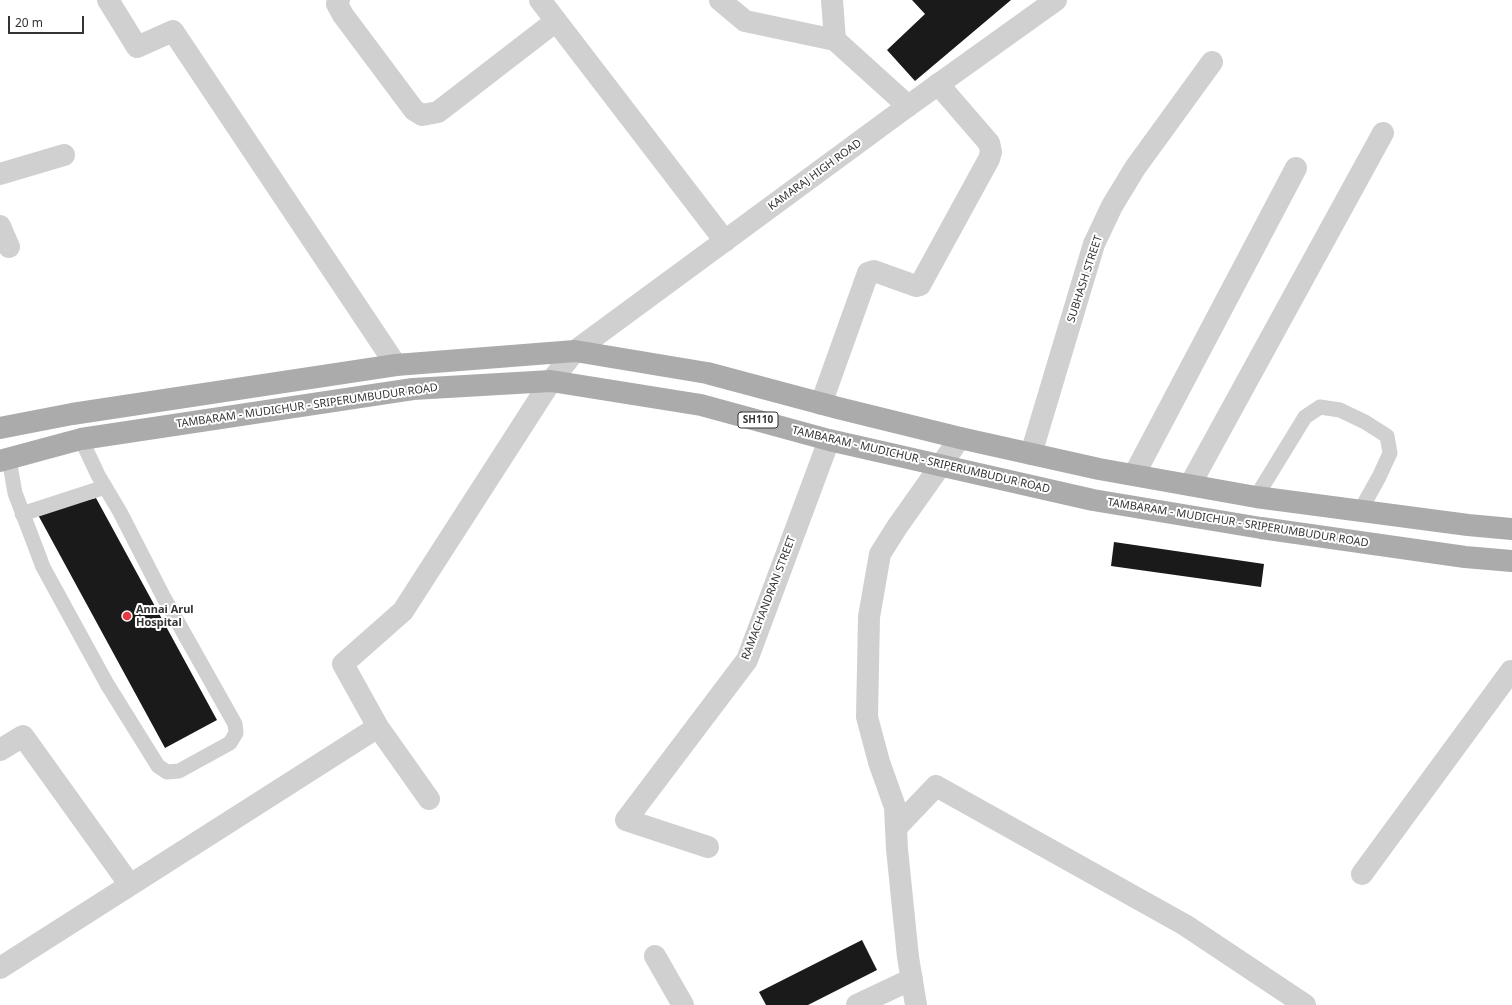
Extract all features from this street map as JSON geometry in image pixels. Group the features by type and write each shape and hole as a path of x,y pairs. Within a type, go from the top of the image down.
{"main road":[{"path":"0,428 72,414 396,365 575,351 707,373 821,404 960,438 1100,469 1256,497 1468,525 1512,529"},
{"name":"TAMBARAM - MUDICHUR - SRIPERUMBUDUR ROAD","path":"4,460 81,439 413,389 551,381 701,404 829,440 1134,508 1457,556 1512,561"}],"street":[{"path":"108,0 137,47 173,31 396,365"},
{"path":"338,0 337,4 343,15 414,110 422,114 438,112 556,21"},
{"path":"540,0 725,241"},
{"path":"720,0 745,21 835,40 908,106"},
{"path":"832,0 835,40"},
{"name":"KAMARAJ HIGH ROAD","path":"378,727 342,664 403,611 551,381 575,351 938,84 1056,0"},
{"name":"SUBHASH STREET","path":"1031,454 1094,244 1112,206 1135,168 1212,62"},
{"path":"821,404 868,274 874,271 916,286 920,285 989,159 991,152 989,143 938,84"},
{"path":"1190,485 1383,133"},
{"path":"0,174 64,155"},
{"path":"1134,475 1296,168"},
{"path":"0,226 9,247"},
{"path":"916,1005 898,865 895,807 879,762 867,717 869,616 880,554 897,527 960,438"},
{"name":"RAMACHANDRAN STREET","path":"708,847 626,820 746,660 829,440"},
{"path":"1362,874 1512,671"},
{"path":"0,968 378,727 429,799"},
{"path":"0,750 22,736 130,885"},
{"path":"896,828 936,786 1185,925 1305,1005"},
{"path":"655,956 683,1005"},
{"path":"857,1005 912,978"}],"lane":[{"path":"1256,497 1305,417 1320,407 1340,410 1365,422 1387,436 1390,453 1379,477 1360,511"},
{"path":"4,460 22,514 43,567 107,684 158,766 168,772 179,771 230,743 236,733 235,724 166,602 81,439"},
{"path":"22,514 105,487"}],"building":[{"path":"912,0 1011,0 915,81 887,50 925,14"},
{"name":"Annai Arul Hospital","path":"96,498 217,720 165,748 37,513"},
{"path":"1114,542 1264,564 1261,587 1111,566"},
{"path":"862,940 877,970 808,1005 766,1005 759,992"}],"place":[{"name":"Annai Arul Hospital","path":"127,616"}]}
